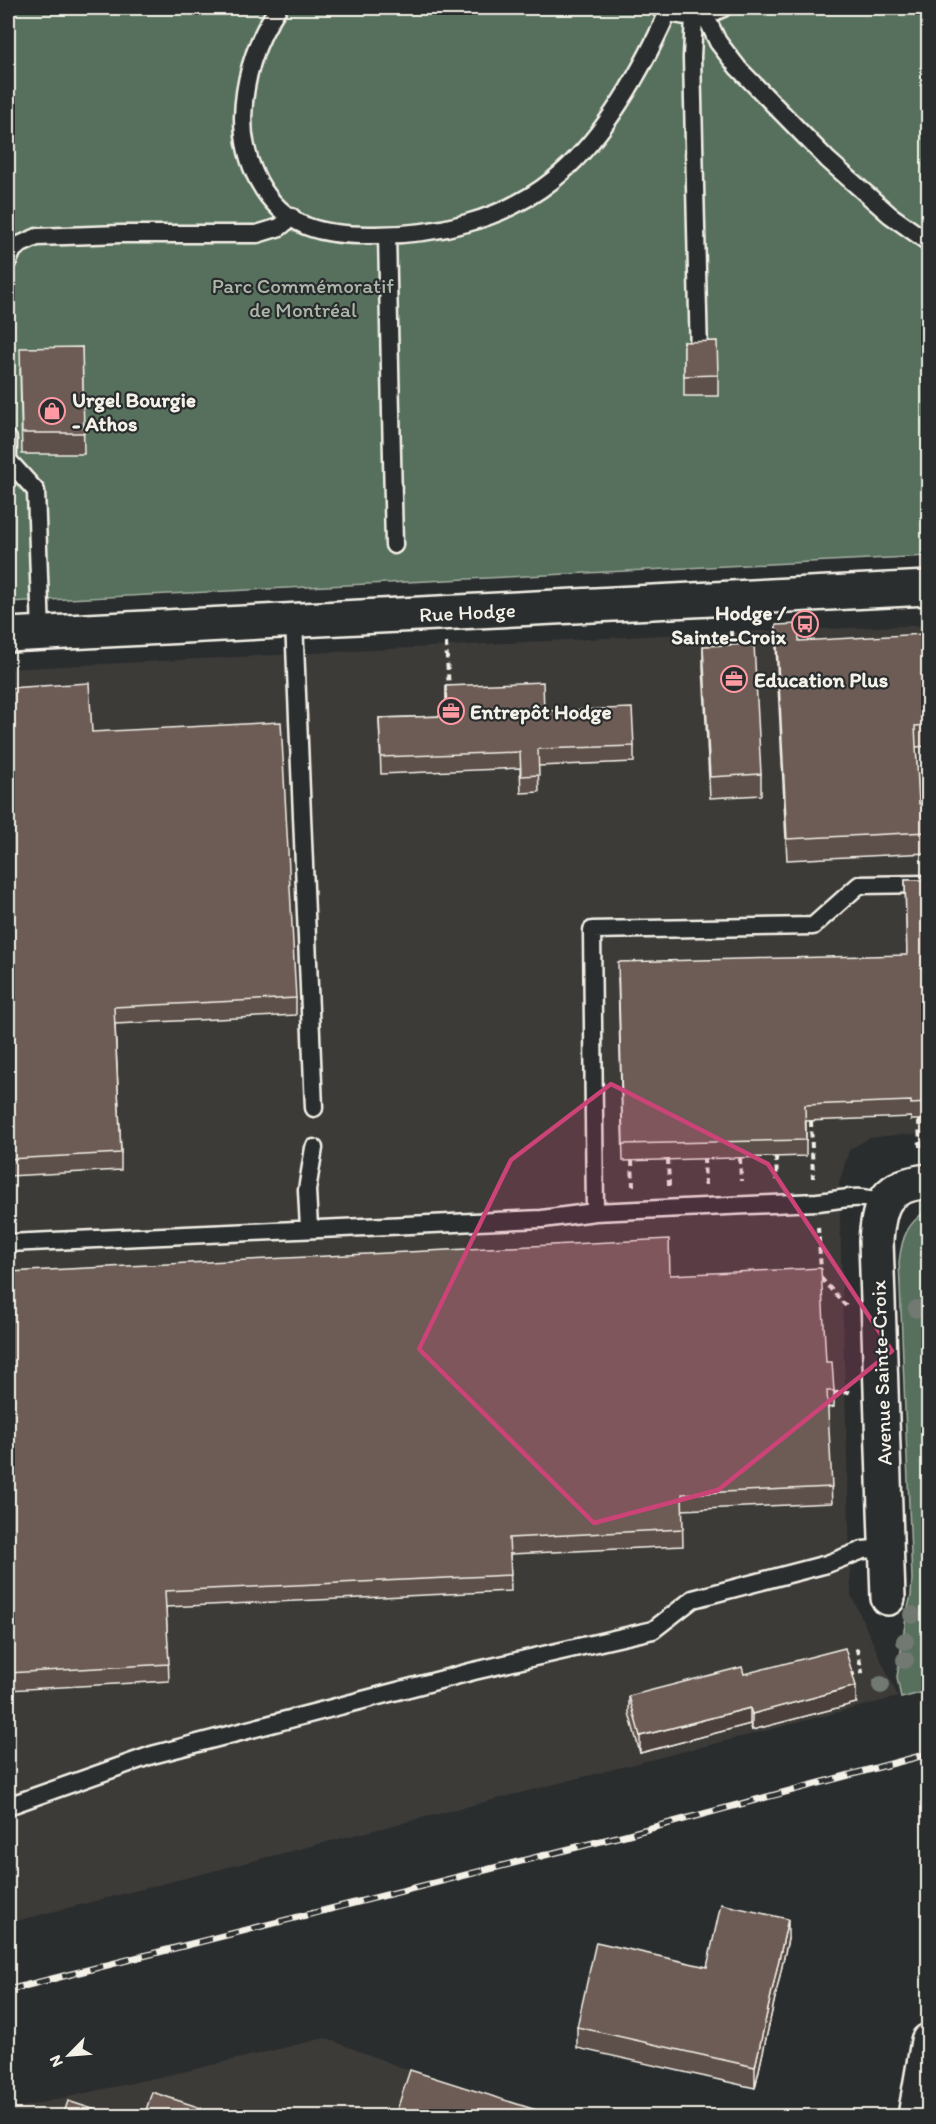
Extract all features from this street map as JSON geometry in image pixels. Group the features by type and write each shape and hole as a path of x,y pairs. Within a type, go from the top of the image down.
{"street":[{"name":"Rue Hodge","path":"8,635 928,588"},
{"path":"882,1203 894,1190 928,1181"},
{"name":"Avenue Sainte-Croix","path":"882,1203 876,1241 888,1598"},
{"path":"915,2116 928,2041"}],"lane":[{"path":"278,8 259,40 246,81 243,132 246,152 252,170 274,202 305,225 345,235 387,235 430,231 468,223 498,213 552,181 574,161 614,109 648,56 663,10 700,16 723,8"},
{"path":"700,16 738,68 828,160 890,215 928,242"},
{"path":"699,356 692,57 700,16"},
{"path":"8,261 13,250 19,245 37,237 121,234 257,234 280,227 292,217"},
{"path":"387,235 394,545"},
{"path":"8,439 8,460 36,491 41,633"},
{"path":"294,621 314,1108"},
{"path":"595,1212 592,930 813,926 859,885 928,884"},
{"path":"309,1228 307,1190 314,1148"},
{"path":"8,1243 542,1219 595,1212 817,1202 864,1197 882,1203"},
{"path":"8,1806 152,1755 474,1671 653,1630 693,1599 827,1563 863,1550 887,1548"}],"path":[{"path":"731,628 732,656"},
{"path":"446,643 449,690"},
{"path":"919,1120 920,1147"},
{"path":"811,1121 813,1176"},
{"path":"776,1156 777,1179"},
{"path":"704,1158 705,1180"},
{"path":"740,1158 741,1179"},
{"path":"668,1159 669,1181"},
{"path":"632,1160 633,1182"},
{"path":"817,1202 821,1279 848,1308"},
{"path":"833,1393 857,1392"},
{"path":"848,1675 862,1672 856,1645"}],"highlighted area":[{"path":"611,1084 768,1164 892,1351 718,1490 594,1523 419,1349 511,1160"}],"shaded area":[{"path":"928,626 928,1134 869,1138 849,1150 839,1184 851,1595 898,1697 8,1923 8,669 683,634"},
{"path":"325,2038 528,2116 8,2116 8,2110"}],"green space":[{"name":"Parc Commémoratif de Montréal","path":"8,8 928,8 928,556 8,602"},
{"path":"928,1209 928,1691 901,1698 897,1677 912,1579 899,1262 907,1231 915,1220"}],"building":[{"path":"717,341 718,375 684,376 684,342"},
{"name":"Urgel Bourgie - Athos","path":"82,347 84,433 22,433 20,348"},
{"path":"798,624 799,641 924,634 928,725 915,726 919,804 928,804 928,832 787,839 776,625"},
{"path":"754,644 761,774 710,777 703,646"},
{"path":"543,682 544,711 632,708 634,746 538,749 539,775 521,776 520,752 381,757 379,718 447,716 446,686"},
{"path":"89,683 92,732 281,722 296,998 114,1007 121,1153 8,1159 8,688"},
{"path":"905,880 928,880 928,1103 911,1104 911,1101 805,1105 806,1140 623,1144 618,962 907,955"},
{"path":"669,1239 670,1275 821,1268 826,1362 832,1362 834,1391 827,1391 832,1487 682,1494 683,1529 509,1538 511,1575 165,1591 169,1664 8,1673 8,1272"},
{"path":"845,1648 856,1686 752,1714 750,1708 640,1736 629,1696 742,1667 744,1674"},
{"path":"721,1904 788,1919 755,2067 577,2027 596,1942 707,1967"},
{"path":"410,2070 555,2116 395,2116"},
{"path":"152,2092 201,2108 198,2116 144,2116"},
{"path":"68,2101 114,2116 63,2116"}],"railway":[{"path":"8,1990 625,1835 928,1754"}],"place":[{"name":"Urgel Bourgie - Athos","path":"52,411"},
{"name":"Hodge / Sainte-Croix","path":"805,624"},
{"name":"Education Plus","path":"734,679"},
{"name":"Entrepôt Hodge","path":"451,711"}]}
